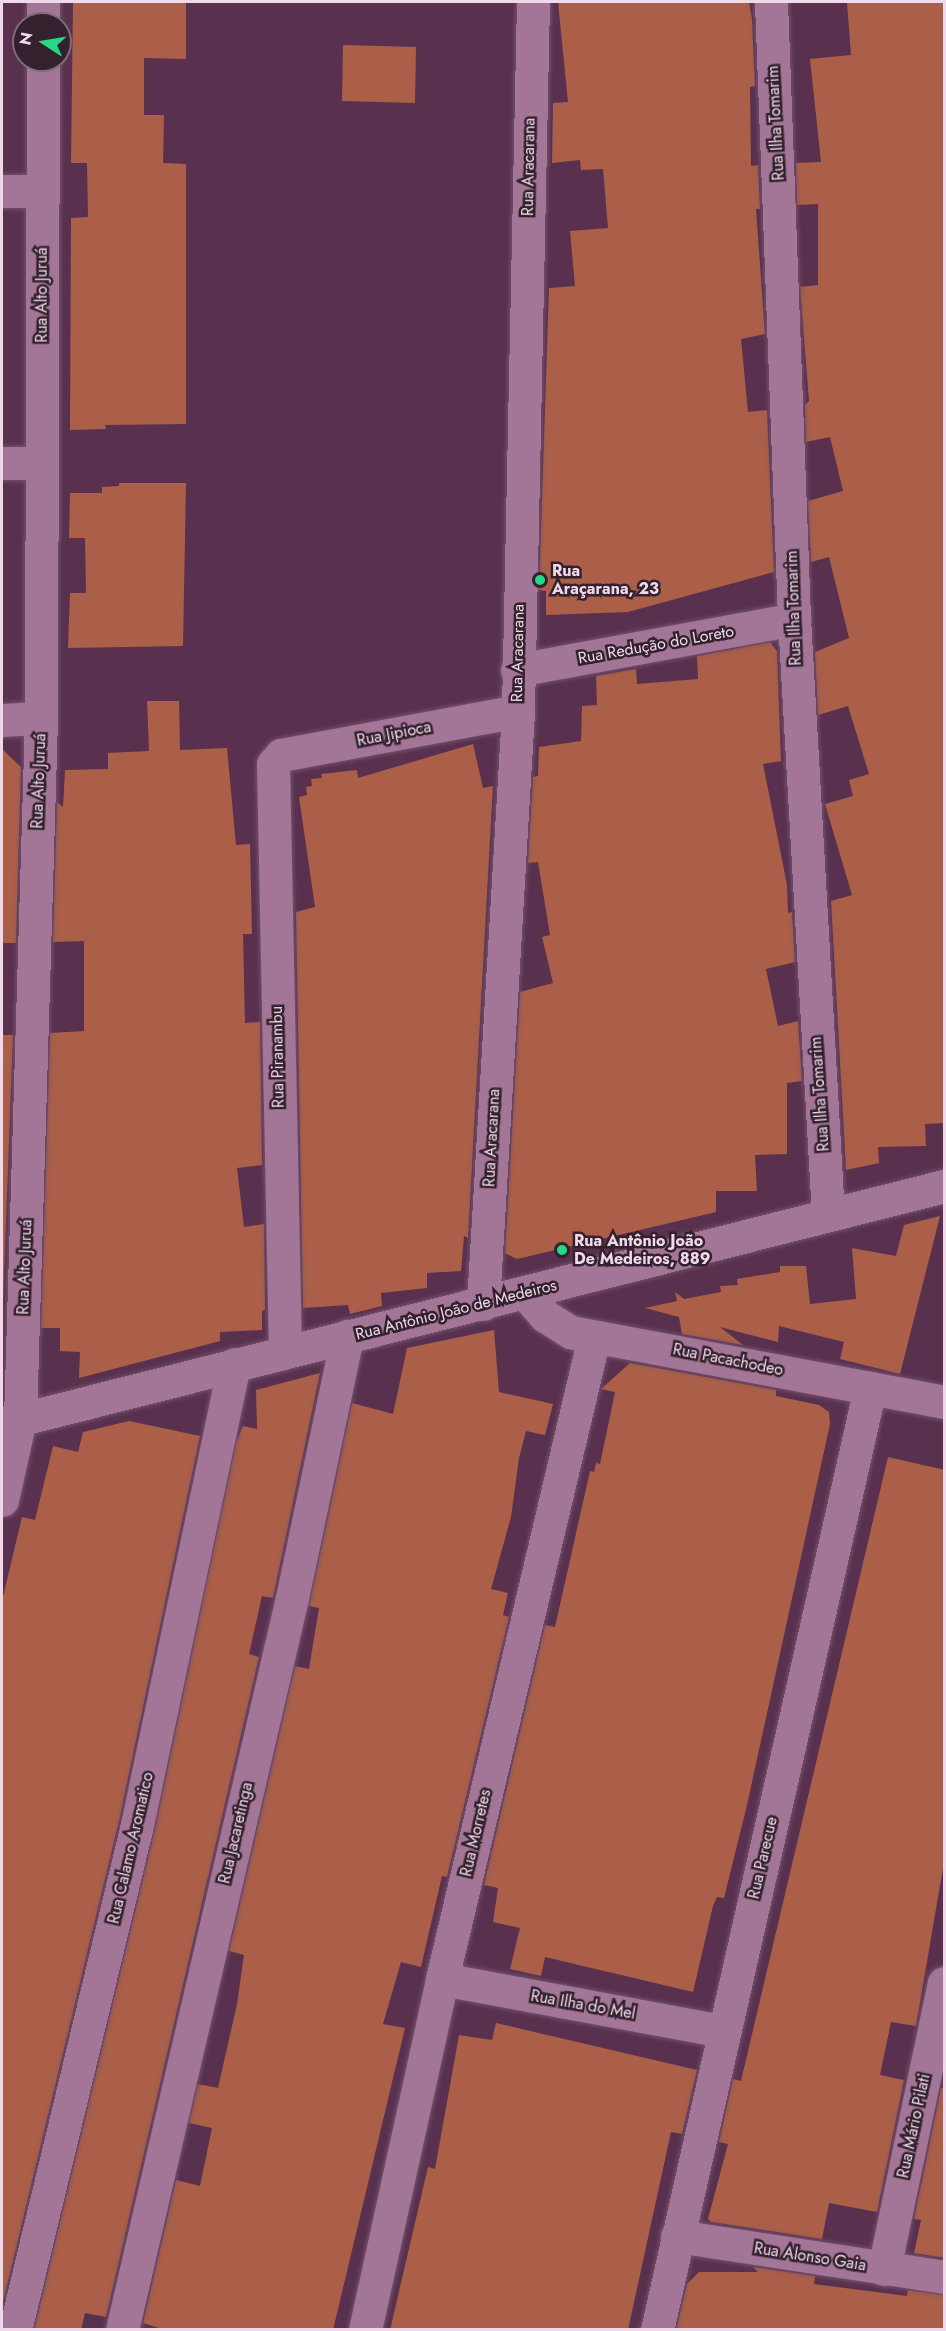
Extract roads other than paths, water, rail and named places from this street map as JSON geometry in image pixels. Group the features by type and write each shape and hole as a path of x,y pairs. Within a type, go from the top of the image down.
{"street":[{"name":"Rua Aracarana","path":"483,1304 518,711 517,670 533,2"},
{"name":"Rua Ilha Tomarim","path":"771,2 794,619 828,1215"},
{"name":"Rua Alto Juruá","path":"2,1500 11,1421 41,718 43,72"},
{"path":"2,191 42,191"},
{"path":"2,463 42,463"},
{"name":"Rua Redução do Loreto","path":"517,670 794,619"},
{"name":"Rua Jipioca","path":"273,764 281,755 518,711"},
{"path":"2,720 41,718"},
{"name":"Rua Piranambu","path":"273,764 285,1352"},
{"name":"Rua Antônio João de Medeiros","path":"11,1421 945,1186"},
{"name":"Rua Pacachodeo","path":"525,1293 558,1327 594,1337 698,1353 945,1402"},
{"name":"Rua Jacaretinga","path":"122,2330 292,1598 347,1336"},
{"name":"Rua Morretes","path":"364,2330 442,1979 594,1337"},
{"name":"Rua Calamo Aromatico","path":"15,2330 137,1825 234,1364"},
{"name":"Rua Parecue","path":"657,2330 870,1388"},
{"name":"Rua Ilha do Mel","path":"442,1979 723,2031"},
{"name":"Rua Mário Pilati","path":"884,2269 945,1983"},
{"name":"Rua Alonso Gaia","path":"677,2236 945,2277"}],"place":[{"name":"Rua Araçarana, 23","path":"540,580"},
{"name":"Rua Antônio João De Medeiros, 889","path":"562,1250"}]}
